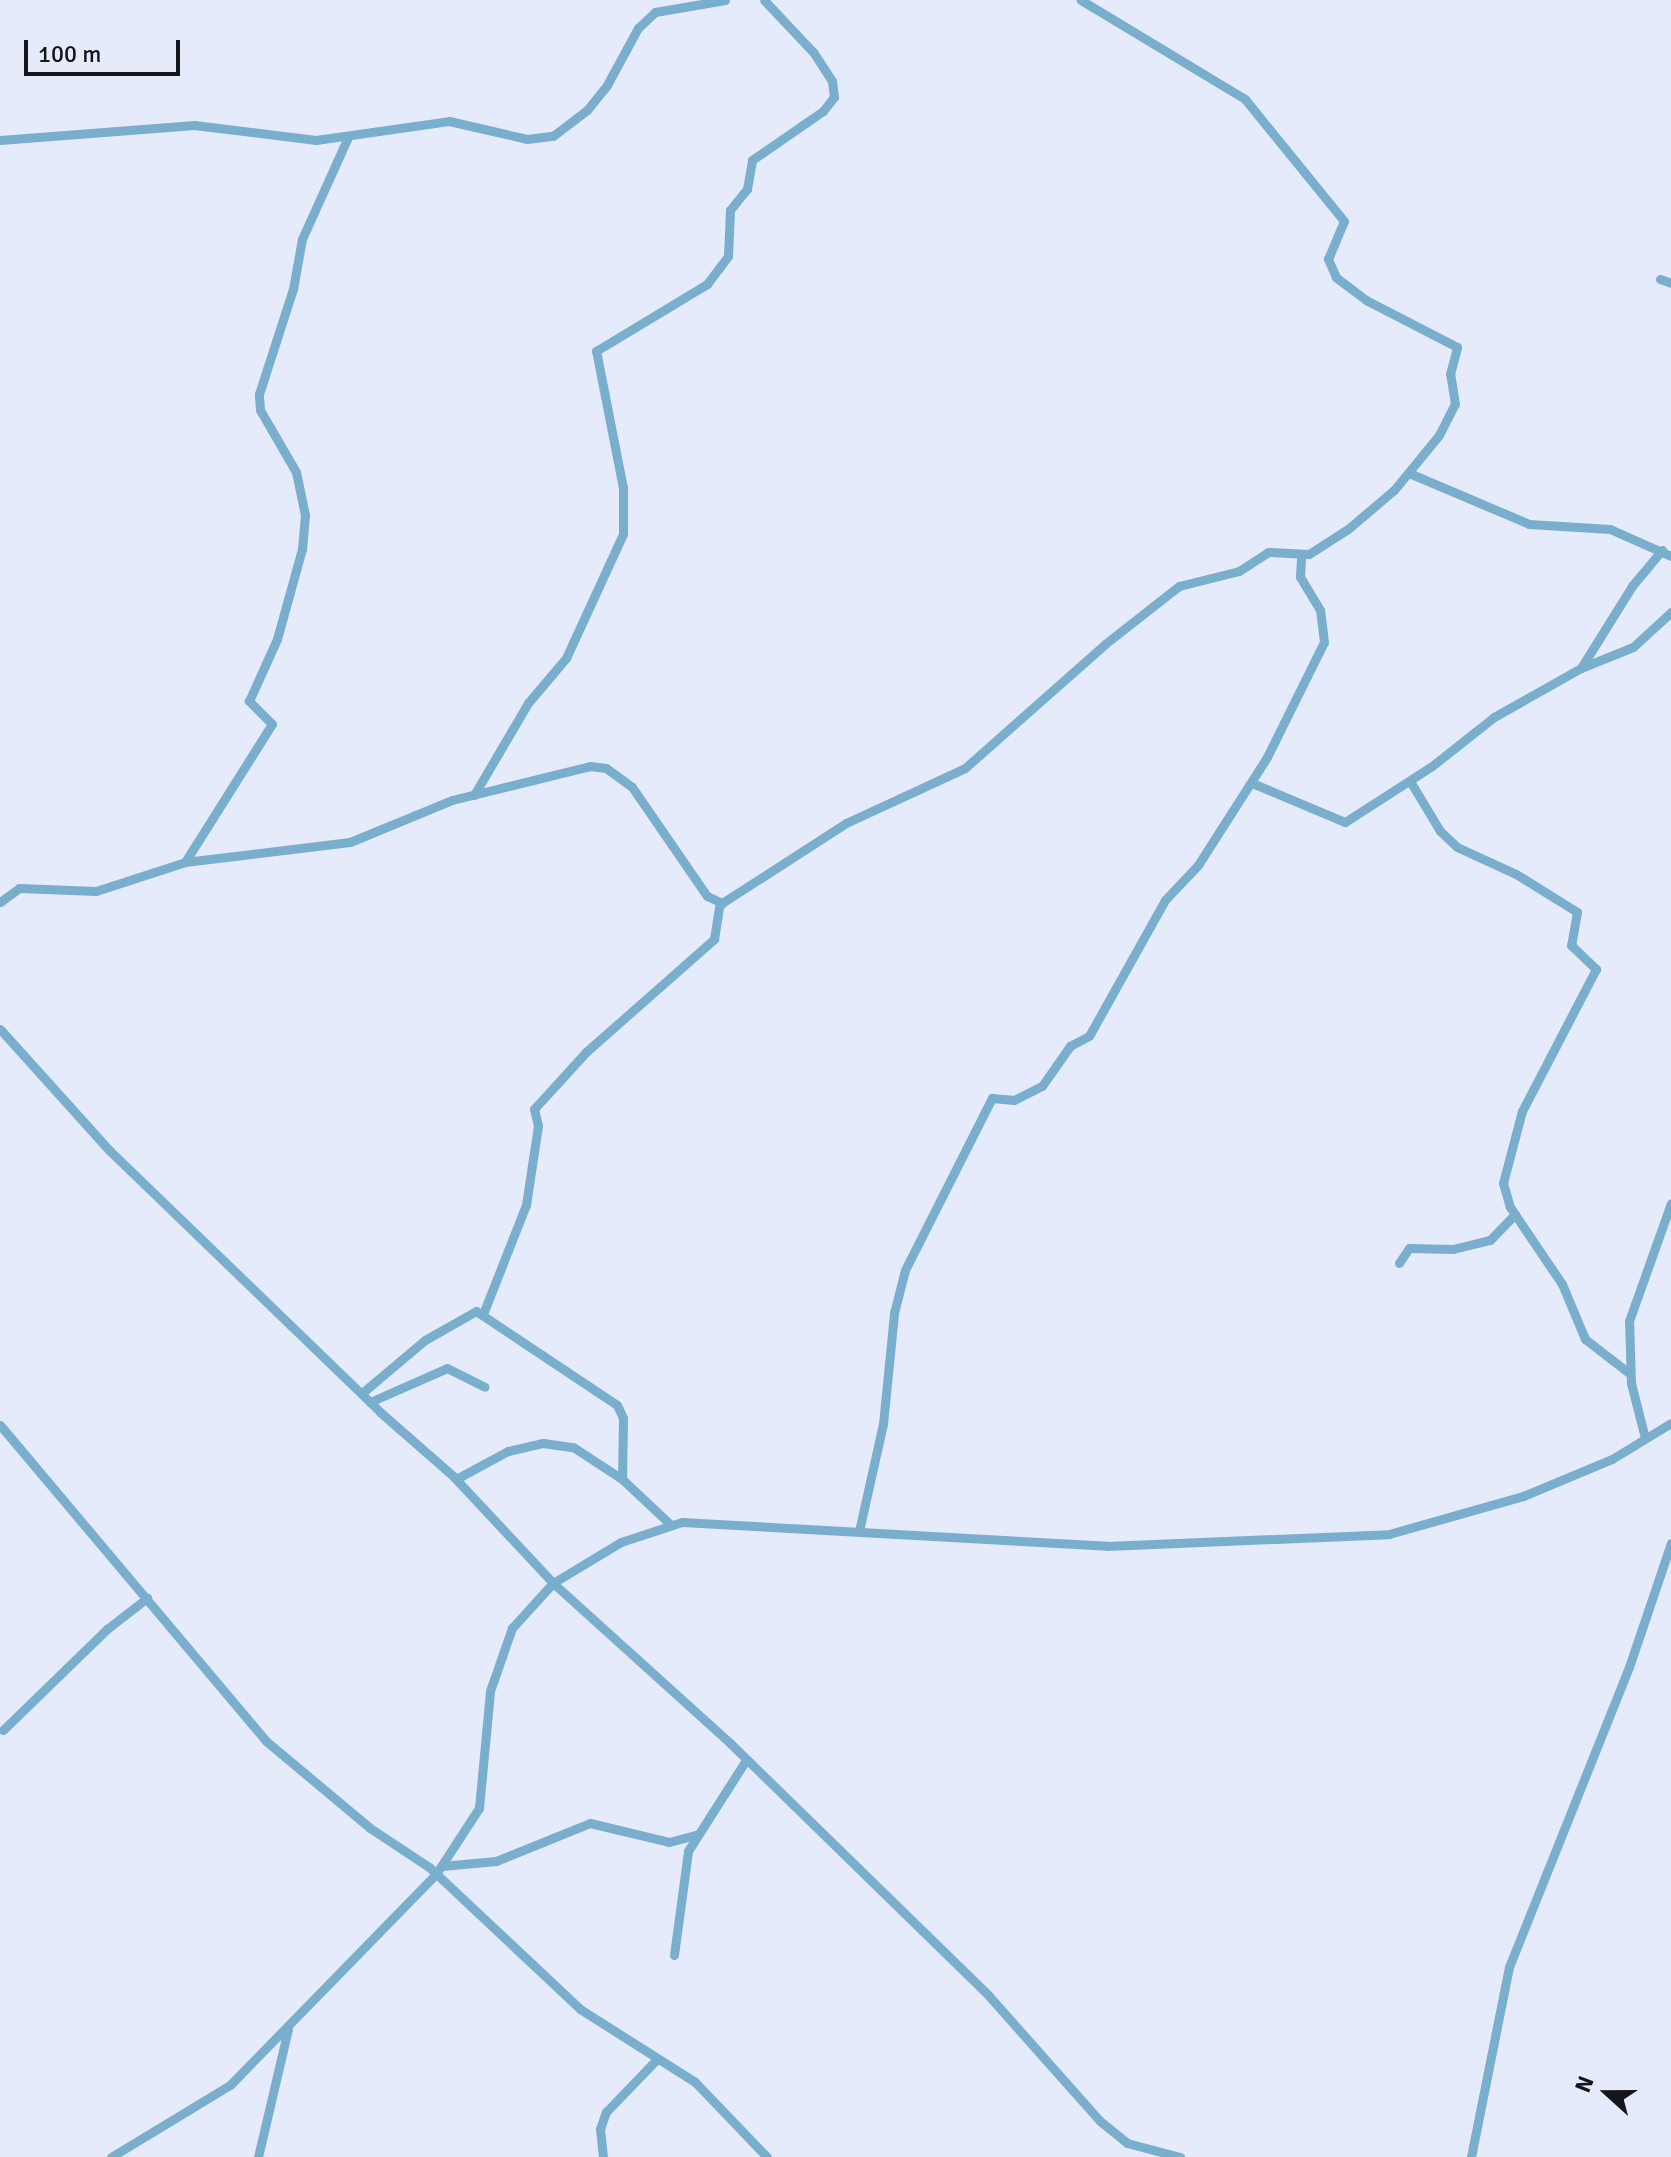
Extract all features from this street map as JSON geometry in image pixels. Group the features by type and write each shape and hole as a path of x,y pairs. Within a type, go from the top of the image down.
{"street":[{"path":"0,140 194,125 316,140 449,121 527,139 553,136 587,110 607,85 638,28 655,12 725,0"},
{"path":"474,795 528,703 566,658 623,534 623,488 596,351 707,284 728,256 730,210 747,189 752,160 823,111 834,97 832,81 813,52 764,0"},
{"path":"720,903 846,823 965,768 1105,644 1179,586 1239,571 1268,552 1301,555 1332,542 1409,473 1455,404 1450,374 1456,346 1366,300 1336,277 1328,259 1344,221 1245,99 1081,0"},
{"path":"185,862 272,724 250,704 250,694 277,639 302,549 305,515 296,472 260,410 259,394 293,289 302,239 348,137"},
{"path":"1660,279 1671,283"},
{"path":"1409,473 1529,524 1610,529 1667,553 1632,586 1581,668"},
{"path":"859,1531 883,1424 898,1293 989,1102 996,1096 1014,1100 1042,1086 1070,1046 1089,1036 1165,900 1198,865 1252,783 1324,642 1320,610 1300,577 1301,555"},
{"path":"1252,783 1343,823 1410,781 1494,717 1581,668 1633,647 1671,612"},
{"path":"0,902 19,888 96,891 185,862 350,842 474,795 590,766 606,768 641,797 707,896 720,903"},
{"path":"1410,781 1440,831 1457,847 1516,874 1576,910 1571,945 1596,965 1509,1146 1503,1183 1515,1214 1553,1267 1585,1339 1629,1373"},
{"path":"483,1314 526,1205 538,1126 534,1109 602,1037 711,942 718,930 720,903"},
{"path":"0,1029 109,1150 370,1402 456,1479 553,1583 746,1760 989,1996 1112,2133 1127,2143 1180,2157"},
{"path":"1645,1438 1629,1373 1634,1299 1671,1203"},
{"path":"1399,1263 1406,1249 1453,1249 1490,1240 1515,1214"},
{"path":"362,1393 446,1325 466,1313 483,1314 617,1405 623,1418 622,1479"},
{"path":"370,1402 447,1368 485,1387"},
{"path":"111,2157 230,2085 288,2029 439,1870 479,1808 498,1662 519,1615 553,1583 621,1542 670,1524 859,1531 1107,1546 1389,1534 1523,1496 1612,1459 1671,1423"},
{"path":"0,1425 266,1741 370,1828 439,1870 562,1994 656,2060 695,2082 767,2157"},
{"path":"456,1479 491,1457 543,1443 573,1447 622,1479 670,1524"},
{"path":"1471,2157 1509,1967 1629,1667 1671,1543"},
{"path":"3,1730 107,1629 147,1598"},
{"path":"674,1955 685,1859 696,1835 746,1760"},
{"path":"439,1870 496,1861 590,1823 669,1842 696,1835"},
{"path":"258,2157 288,2029"},
{"path":"603,2157 600,2129 606,2112 656,2060"}]}
